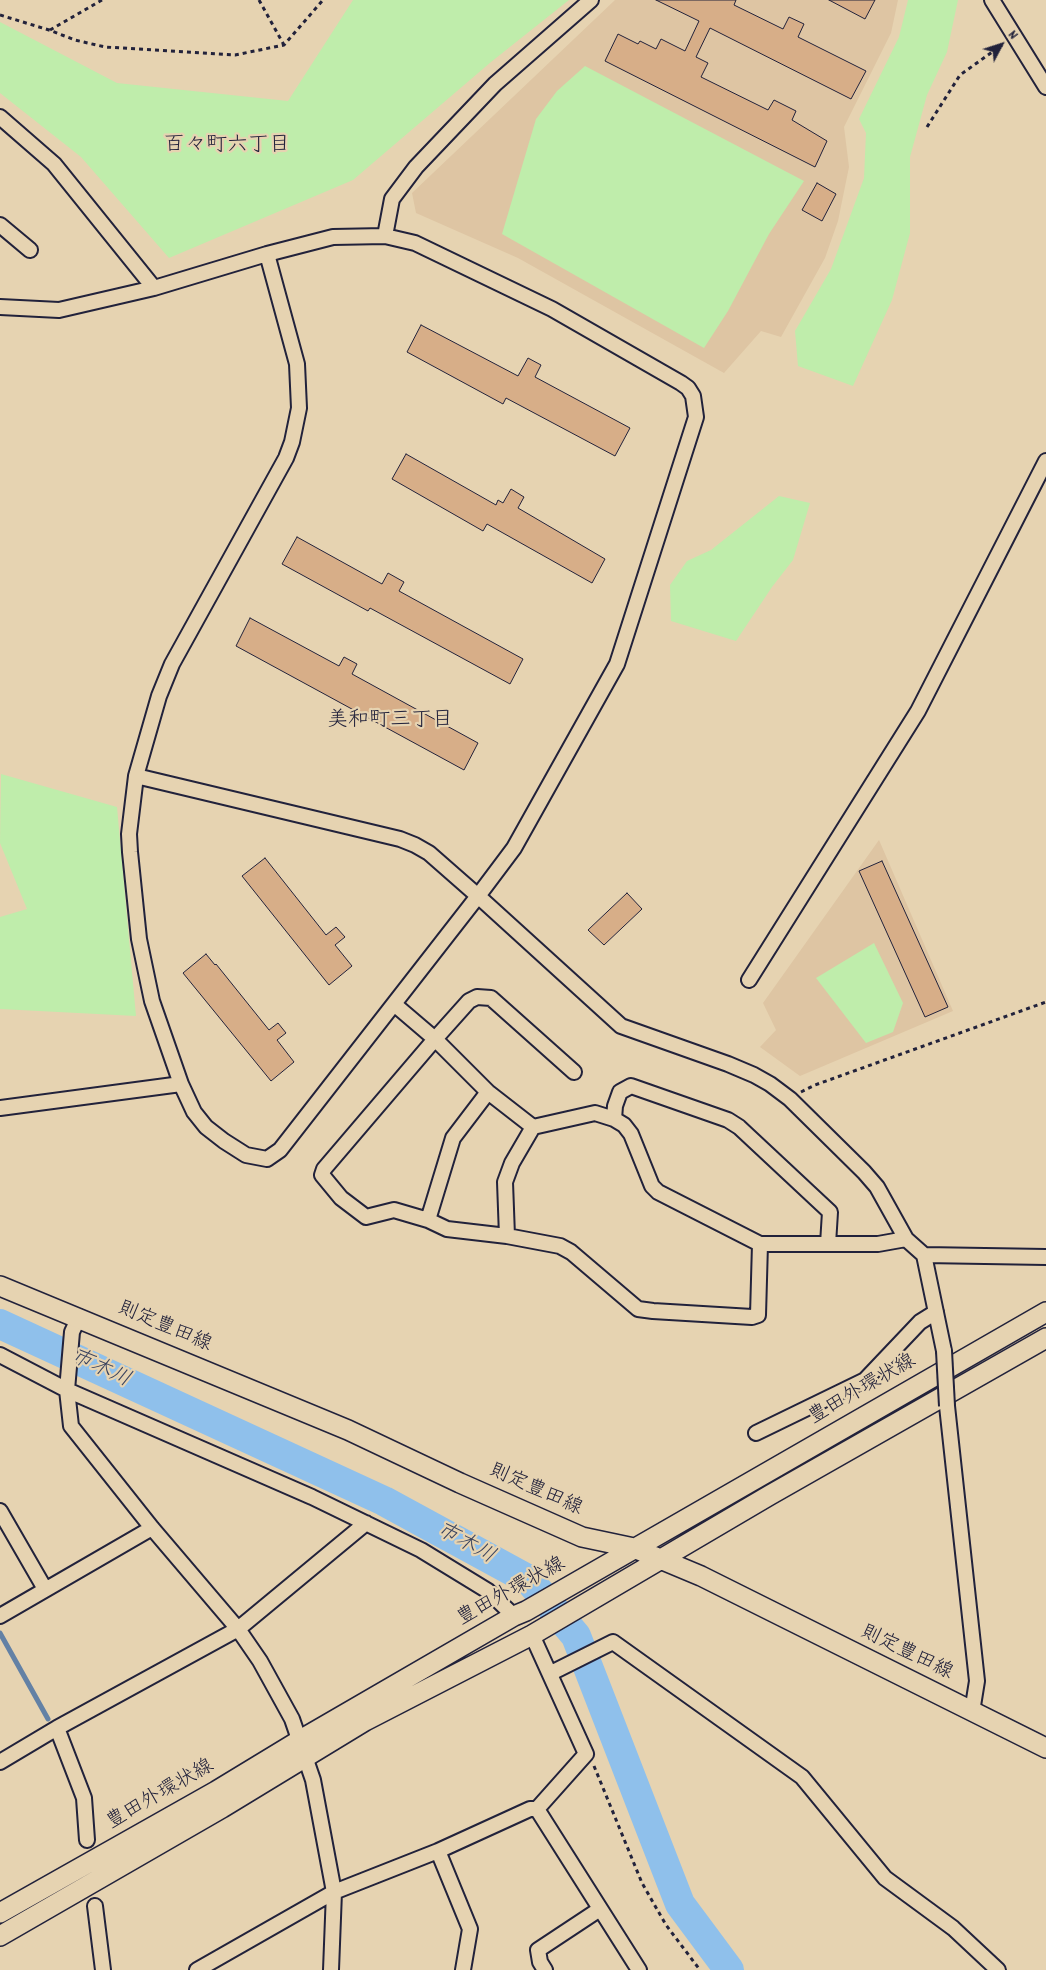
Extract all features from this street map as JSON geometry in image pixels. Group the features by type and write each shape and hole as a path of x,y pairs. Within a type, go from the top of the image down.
{"street":[{"path":"386,236 392,199 416,167 494,84 591,0"},
{"path":"992,0 1046,87"},
{"path":"0,117 54,164 154,288"},
{"path":"0,225 30,250"},
{"path":"0,307 59,310 154,288 267,254 333,237 386,236 415,243 552,309 681,383 694,396 696,416 617,664 514,848 280,1150 267,1159 246,1155 206,1126 194,1112 181,1084 152,1001 139,940 129,834 136,776 154,711 172,664 286,458 292,442 299,408 297,364 267,254"},
{"path":"749,980 918,711 1046,460"},
{"path":"136,776 400,839 428,853 621,1026 754,1074 790,1099 870,1179 906,1239 924,1255 944,1351 947,1406 976,1681 972,1712"},
{"path":"574,1072 491,998 477,997 469,1001 435,1039 324,1169 322,1175 341,1198 366,1217 394,1210 428,1220 447,1229 507,1236 560,1246 571,1252 638,1308 653,1311 752,1317 758,1315 760,1244"},
{"path":"394,1004 435,1039 488,1092 532,1127"},
{"path":"0,1108 181,1084"},
{"path":"614,1119 615,1106 620,1092 631,1086 728,1120 739,1127 830,1212 828,1244"},
{"path":"428,1220 453,1138 488,1092"},
{"path":"507,1236 505,1182 512,1163 532,1127 595,1113 614,1119 624,1125 631,1134 652,1186 658,1192 760,1244 878,1244 906,1239"},
{"path":"924,1255 1046,1257"},
{"name":"則定豊田線","path":"0,1286 76,1324 348,1430 460,1483 582,1537 634,1548 700,1576 1046,1748"},
{"path":"756,1433 865,1380 920,1322 936,1312"},
{"name":"豊田外環状線","path":"0,1936 520,1614 1046,1312"},
{"path":"76,1324 67,1390 71,1426 152,1528 238,1629 260,1661 292,1719 313,1780 334,1892 331,1970"},
{"name":"豊田外環状線","path":"0,1913 216,1791 365,1721 538,1631 770,1495 1046,1338"},
{"path":"0,1355 67,1390 312,1497 421,1550 488,1591 520,1614"},
{"path":"0,1511 45,1589"},
{"path":"0,1762 57,1728 238,1629 366,1523"},
{"path":"0,1616 152,1528"},
{"path":"537,1810 586,1753 551,1673 538,1631"},
{"path":"551,1673 613,1642 802,1777 885,1878 952,1928 998,1970"},
{"path":"57,1728 84,1798 88,1840"},
{"path":"197,1970 334,1892 438,1851 530,1809 537,1810 639,1970"},
{"path":"438,1851 470,1929 463,1970"},
{"path":"96,1906 103,1970"},
{"path":"545,1970 540,1962 538,1950 600,1909"}],"path":[{"path":"49,30 102,0"},
{"path":"259,0 284,44"},
{"path":"0,15 75,40 105,47 236,55 284,44 323,0"},
{"path":"928,127 940,104 960,75 1015,36"},
{"path":"790,1099 815,1085 1046,1002"},
{"path":"586,1753 596,1769 642,1883 666,1925 700,1970"}],"shaded area":[{"path":"615,0 898,0 891,33 844,127 849,167 838,221 825,258 781,337 761,331 724,373 518,258 416,213 412,193"},
{"path":"879,840 953,1011 800,1076 760,1047 776,1030 763,1003"}],"green space":[{"path":"353,0 569,0 491,62 353,180 169,258 81,157 0,93 0,22 117,83 288,101"},
{"path":"908,0 958,0 947,52 927,95 910,157 910,233 892,300 853,386 798,366 795,331 831,269 864,178 866,133 859,119 899,37"},
{"path":"585,66 804,181 769,234 728,311 704,348 502,234 536,119 557,91"},
{"path":"779,496 810,503 793,560 772,587 736,641 671,621 670,585 687,561 711,550"},
{"path":"1,774 117,807 136,1016 0,1009 0,917 27,909 0,843"},
{"path":"874,943 903,1003 893,1032 866,1043 816,978"}],"building":[{"path":"656,0 736,0 734,5 783,29 789,17 804,24 798,37 866,71 851,99 710,28 696,57 708,63 701,77 768,110 774,100 796,111 792,120 827,141 815,167 605,61 618,34 638,44 640,41 656,49 661,39 685,51 699,21"},
{"path":"829,0 875,0 865,19"},
{"path":"817,183 836,194 822,221 802,210"},
{"path":"421,325 518,376 528,358 541,365 535,377 630,428 615,456 506,398 503,404 407,352"},
{"path":"406,454 496,505 498,500 503,503 511,489 524,497 518,508 605,559 592,583 487,524 483,531 392,479"},
{"path":"297,537 382,584 388,573 404,582 399,591 523,659 510,684 370,608 368,611 282,564"},
{"path":"250,618 339,666 344,657 357,664 352,674 478,743 464,770 236,646"},
{"path":"265,858 326,935 336,927 345,937 335,945 352,966 329,985 242,876"},
{"path":"882,861 948,1007 925,1017 859,871"},
{"path":"627,893 642,909 604,945 588,930"},
{"path":"206,954 269,1030 278,1023 286,1033 277,1040 294,1062 271,1081 183,973"}],"waterway":[{"name":"市木川","path":"0,1324 384,1501 529,1580 576,1636 680,1904 729,1970"},
{"path":"0,1633 48,1719"}],"district":[{"name":"百々町六丁目","path":"227,147"},
{"name":"美和町三丁目","path":"390,722"}]}
